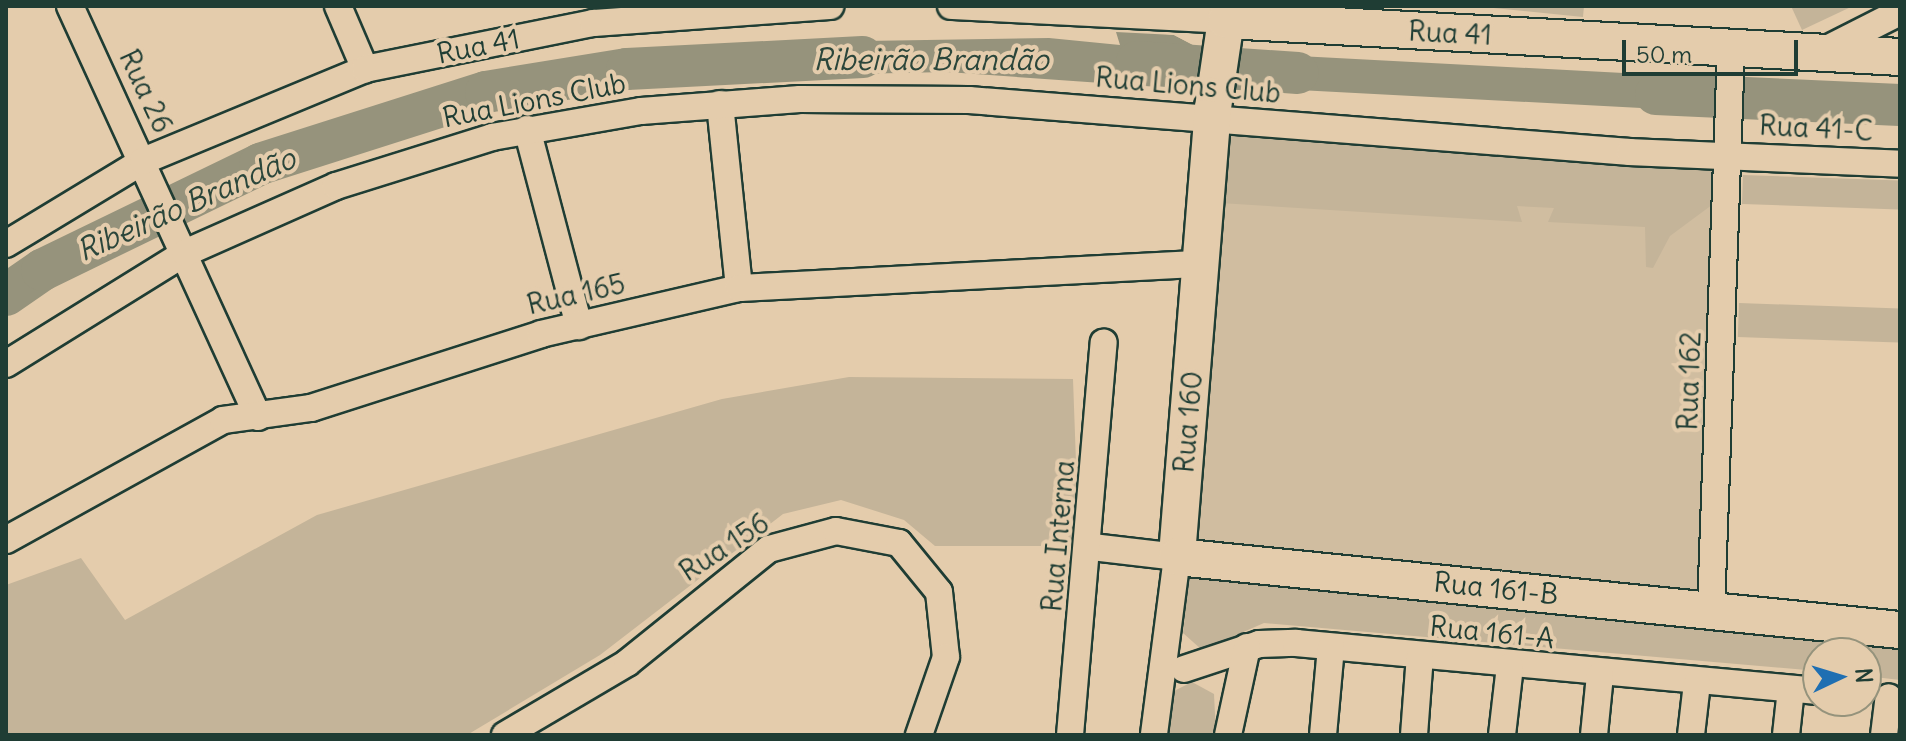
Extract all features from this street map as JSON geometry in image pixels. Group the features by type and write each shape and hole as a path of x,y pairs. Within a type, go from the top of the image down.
{"street":[{"name":"Rua 26","path":"70,6 258,417"},
{"path":"338,6 365,69"},
{"name":"Rua 41","path":"6,244 143,161 365,69 590,15 830,6"},
{"name":"Rua 41","path":"951,6 1183,12 1224,19 1731,58 1819,53 1900,57"},
{"path":"1819,53 1900,12"},
{"name":"Rua 160","path":"1154,735 1174,667 1177,557 1212,114 1224,19"},
{"name":"Rua 162","path":"1711,610 1731,58"},
{"name":"Rua Lions Club","path":"185,253 403,160 527,129 720,104 969,100 1212,114 1729,156"},
{"path":"720,104 739,288"},
{"path":"527,129 579,326"},
{"name":"Rua 41-C","path":"1729,156 1900,164"},
{"path":"6,364 185,253"},
{"name":"Rua 165","path":"6,540 197,429 311,408 579,326 739,288 1201,264"},
{"name":"Rua Interna","path":"1070,735 1092,547 1104,342"},
{"name":"Rua 156","path":"505,735 627,663 769,549 836,531 899,543 939,592 946,657 919,735"},
{"name":"Rua 161-B","path":"1092,547 1900,630"},
{"path":"1228,735 1232,698 1247,647"},
{"name":"Rua 161-A","path":"1174,667 1247,647 1331,647 1600,675 1802,690"},
{"path":"1323,735 1331,647"},
{"path":"1414,735 1420,656"},
{"path":"1502,735 1510,666"},
{"path":"1174,667 1216,679 1232,698"},
{"path":"1594,735 1600,675"},
{"path":"1691,735 1697,683"},
{"path":"1786,735 1791,689"},
{"path":"1884,735 1885,697"}],"shaded area":[{"path":"1474,6 1584,6 1583,17"},
{"path":"1791,6 1853,6 1802,30"},
{"path":"1212,120 1729,156 1728,193 1670,236 1653,268 1646,267 1645,227 1548,222 1554,208 1517,206 1522,222 1204,202"},
{"path":"1729,156 1711,610 1177,557 1204,202"},
{"path":"1743,175 1900,180 1899,209 1742,204"},
{"path":"1739,303 1900,309 1899,343 1738,337"},
{"path":"849,377 1073,379 1079,546 935,546 904,520 841,500 783,514 600,655 467,735 6,735 6,585 81,558 125,620 317,515 722,399"},
{"path":"1189,578 1802,638 1802,670 1264,623 1202,650 1183,633"},
{"path":"1882,646 1900,648 1900,680 1882,678"},
{"path":"1192,682 1214,694 1216,735 1166,735 1172,692"}],"water":[{"path":"1116,32 1174,35 1195,46 1194,81 1173,88 947,72 805,75 803,42 1049,38 1120,45"},
{"path":"1242,53 1713,78 1712,112 1240,87"},
{"path":"1751,80 1900,85 1899,121 1750,116"}],"pier":[{"path":"1116,28 1174,31 1197,42 1197,83 1195,46 1174,35"}],"waterway":[{"name":"Ribeirão Brandão","path":"6,295 42,270 260,164 486,92 627,69 863,57"},
{"name":"Ribeirão Brandão","path":"1137,62 1298,73"},
{"name":"Ribeirão Brandão","path":"1656,94 1900,105"}]}
